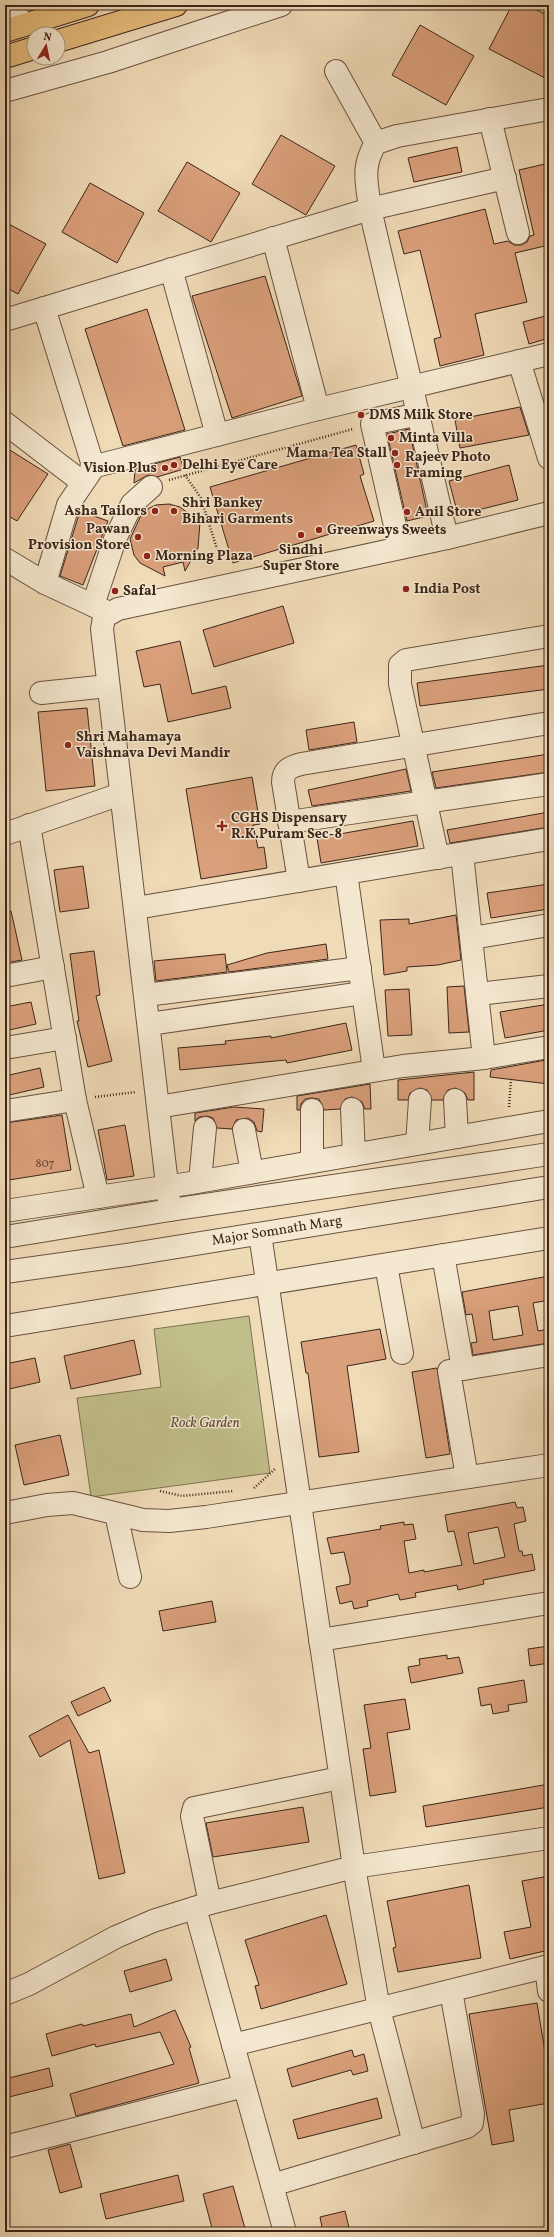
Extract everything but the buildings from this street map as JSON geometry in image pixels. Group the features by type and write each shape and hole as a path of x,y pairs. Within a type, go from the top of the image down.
{"main road":[{"path":"13,28 88,5"},
{"path":"66,39 176,5"},
{"path":"5,57 26,50"}],"street":[{"path":"13,28 14,5"},
{"path":"5,91 108,62 281,5"},
{"path":"336,71 376,143"},
{"path":"447,538 413,387 370,209 366,173 368,156 376,143 397,136 549,109"},
{"path":"490,119 518,233"},
{"path":"5,320 370,209 505,178"},
{"path":"273,238 318,409"},
{"path":"170,269 217,435"},
{"path":"44,308 87,474"},
{"path":"44,583 68,505 87,474 217,435 318,409 549,354"},
{"path":"519,361 549,458"},
{"path":"400,548 372,424 419,414"},
{"path":"5,423 87,474"},
{"path":"151,487 132,504 115,539 101,609 104,617 102,629 108,686 136,908 170,1210"},
{"path":"5,559 44,583 101,609 118,609 447,538 549,513"},
{"path":"438,858 400,684 399,670 403,661 549,636"},
{"path":"41,693 108,686"},
{"path":"299,881 283,782 283,776 288,769 301,764 549,723"},
{"path":"289,822 549,784"},
{"path":"5,834 121,794"},
{"path":"29,825 75,1100 98,1196"},
{"path":"136,908 549,839"},
{"path":"462,854 484,1058"},
{"path":"346,873 374,1070"},
{"path":"472,938 549,925"},
{"path":"5,976 53,967"},
{"path":"146,995 360,968"},
{"path":"478,994 549,986"},
{"path":"149,1024 363,993"},
{"path":"5,1048 65,1038"},
{"path":"157,1098 374,1070 484,1058 549,1047"},
{"path":"5,1111 75,1100"},
{"path":"417,1144 420,1100"},
{"path":"455,1100 457,1137"},
{"path":"352,1109 354,1155"},
{"path":"312,1110 312,1162"},
{"path":"5,1211 200,1181 549,1120"},
{"path":"200,1181 205,1128"},
{"path":"244,1130 252,1172"},
{"path":"5,1237 170,1210 549,1154"},
{"name":"Major Somnath Marg","path":"5,1272 260,1234 549,1187"},
{"path":"260,1234 354,1868 378,2009 414,2143"},
{"path":"5,1326 549,1238"},
{"path":"442,1256 463,1368 468,1368"},
{"path":"386,1265 402,1353"},
{"path":"467,1477 449,1371 549,1356"},
{"path":"5,1513 47,1505 74,1503 143,1520 169,1521 549,1465"},
{"path":"116,1514 130,1577"},
{"path":"320,1640 549,1603"},
{"path":"285,2232 233,2045 202,1906 192,1816 194,1808 340,1778"},
{"path":"5,1994 36,1980 116,1937 153,1921 202,1906 354,1868 549,1838"},
{"path":"233,2045 548,1967 549,1991"},
{"path":"272,2185 467,2127 473,2120 451,1991"},
{"path":"5,2147 244,2086"}],"path":[{"path":"217,549 202,498 185,475 372,424"},
{"path":"508,1128 511,1079"},
{"path":"75,1100 157,1098"},
{"path":"249,1488 255,1488 276,1468"},
{"path":"160,1491 182,1496 237,1490"}],"green space":[{"name":"Rock Garden","path":"249,1316 270,1473 91,1497 77,1398 161,1387 154,1329"}],"place":[{"name":"DMS Milk Store","path":"361,415"},
{"name":"Minta Villa","path":"391,438"},
{"name":"Mama Tea Stall","path":"395,453"},
{"name":"Delhi Eye Care","path":"174,465"},
{"name":"Rajeev Photo Framing","path":"397,465"},
{"name":"Vision Plus","path":"165,468"},
{"name":"Asha Tailors","path":"155,511"},
{"name":"Shri Bankey Bihari Garments","path":"174,511"},
{"name":"Anil Store","path":"407,512"},
{"name":"Greenways Sweets","path":"319,530"},
{"name":"Sindhi Super Store","path":"301,535"},
{"name":"Pawan Provision Store","path":"138,537"},
{"name":"Morning Plaza","path":"147,556"},
{"name":"India Post","path":"406,589"},
{"name":"Safal","path":"115,591"},
{"name":"Shri Mahamaya Vaishnava Devi Mandir","path":"68,745"},
{"name":"CGHS Dispensary R.K.Puram Sec-8","path":"222,826"}]}
